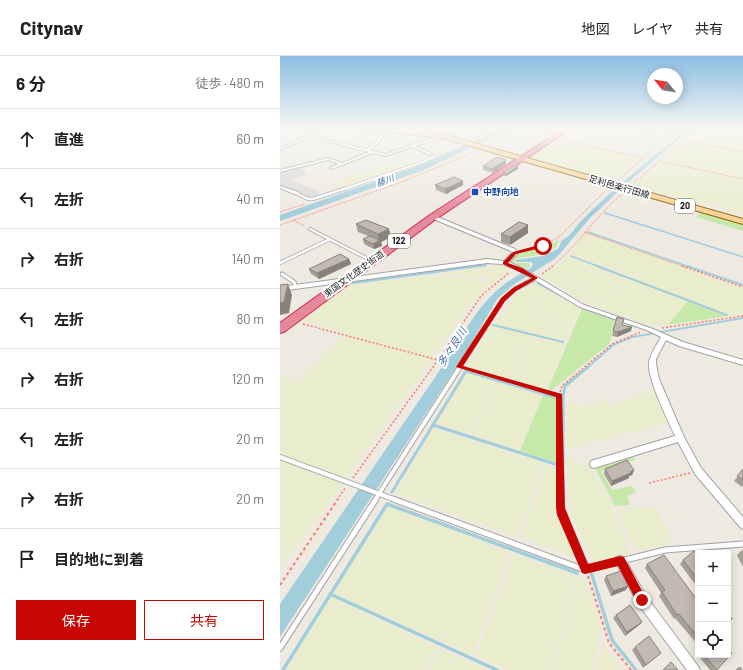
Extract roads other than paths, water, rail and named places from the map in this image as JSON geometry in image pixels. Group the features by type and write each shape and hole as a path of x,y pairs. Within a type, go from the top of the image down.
{"highway":[{"name":"東国文化歴史街道","path":"280,329 372,260 433,217 526,157"}],"main road":[{"name":"足利邑楽行田線","path":"514,157 743,222"}],"street":[{"path":"332,168 361,157"},
{"path":"280,171 328,159 343,164"},
{"path":"280,187 296,193"},
{"path":"433,217 508,248 515,253 505,263"},
{"path":"280,289 487,261 505,263 535,277 582,306 651,330 664,338 743,363"},
{"path":"664,338 652,364 655,379 680,438 698,471 743,524"},
{"path":"594,464 680,438"},
{"path":"620,561 642,600 694,670"}],"lane":[{"path":"296,193 308,200 313,199 435,157"},
{"path":"310,229 372,260"},
{"path":"280,263 330,239"},
{"path":"282,274 294,282 296,287"},
{"path":"280,648 503,300 514,289 535,277"},
{"path":"280,457 585,570 665,550 743,544"}],"water":[{"path":"653,157 658,157 591,217 556,258 513,285 497,299 470,346 280,637 280,604 468,329 467,327 474,317 494,293 519,274 531,268 533,264 531,262 517,262 516,260 543,256 558,249 562,240 571,234 580,222"},
{"path":"486,264 487,266 347,285 350,282"}],"waterway":[{"name":"藤川","path":"280,218 418,169 446,157"},
{"path":"605,213 743,257"},
{"path":"588,232 690,267"},
{"path":"571,256 600,267"},
{"path":"597,266 727,315"},
{"path":"687,266 743,285"},
{"path":"538,283 573,302"},
{"path":"580,307 614,319"},
{"path":"587,368 613,345 632,337 743,318"},
{"path":"493,325 563,342"},
{"path":"588,367 565,386 563,396 563,511 592,575 612,640 636,670"},
{"path":"392,492 466,371 555,397"},
{"path":"433,425 555,464"},
{"path":"330,594 387,504 577,573"},
{"path":"283,670 330,594"},
{"path":"330,594 497,670"}],"place":[{"name":"中野向地","path":"475,192"}],"water label":[{"name":"多々良川","path":"452,347"}]}
